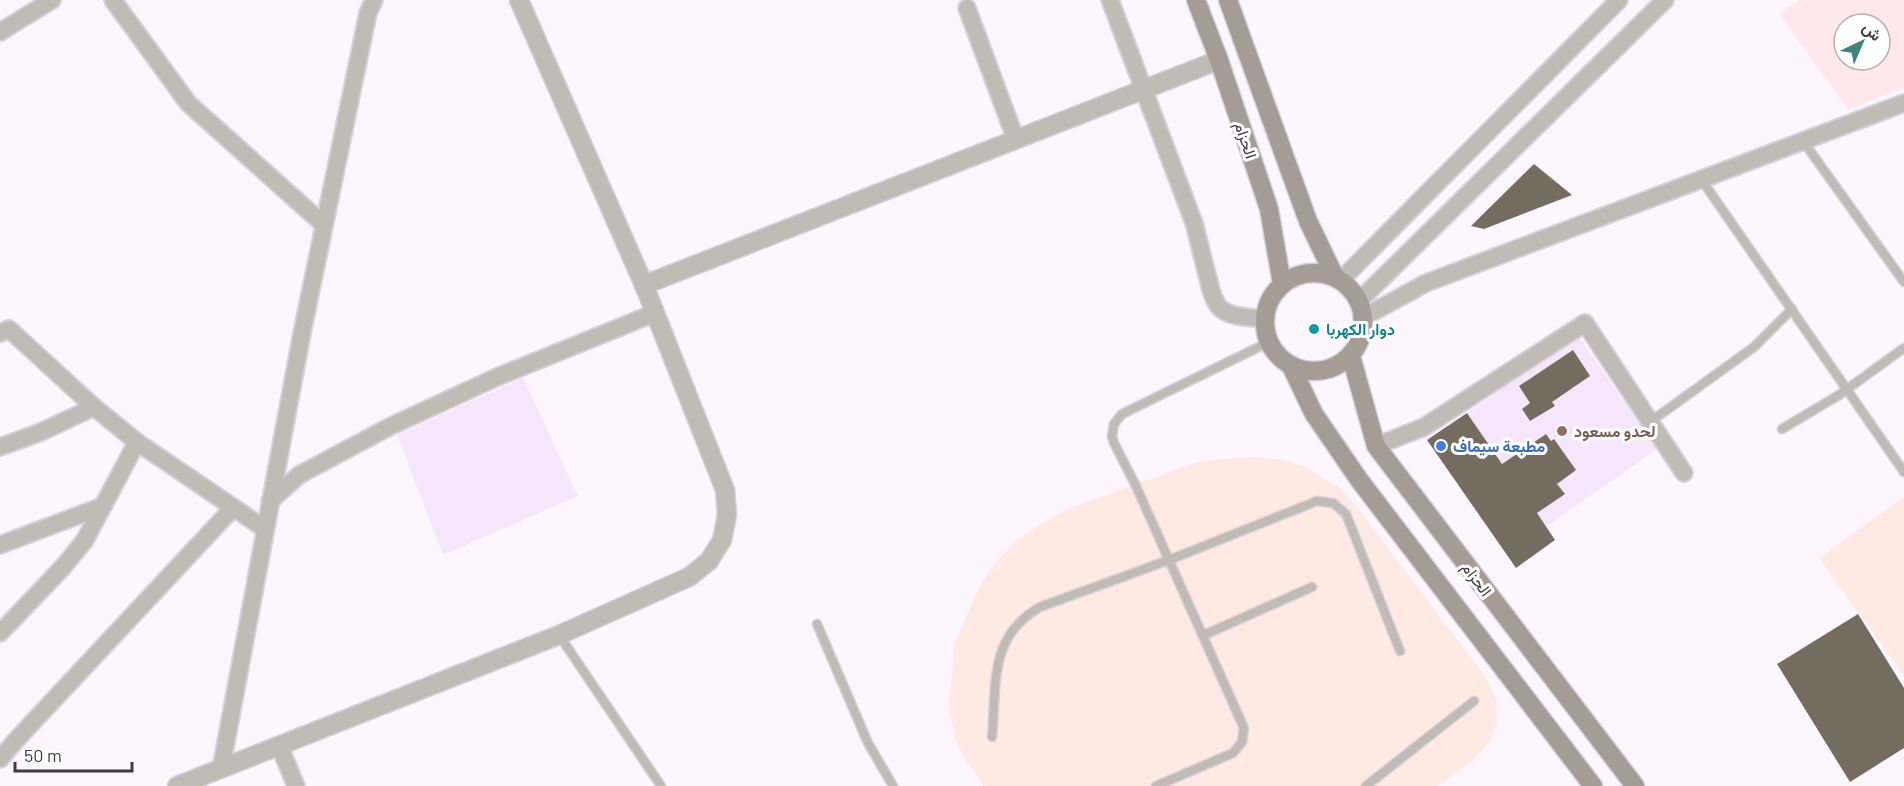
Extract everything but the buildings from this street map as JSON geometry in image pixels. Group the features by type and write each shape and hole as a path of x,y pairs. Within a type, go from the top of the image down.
{"main road":[{"name":"الحزام","path":"1196,0 1269,209 1282,284"},
{"name":"الحزام","path":"1228,0 1308,221 1338,278"},
{"path":"1215,52 1240,32"},
{"path":"1291,366 1306,371 1323,371 1338,366 1351,356 1361,338 1362,309 1352,289 1338,278 1322,273 1307,272 1294,276 1282,284 1270,300 1264,319 1269,342 1274,351 1291,366 1314,414 1354,473 1593,786"},
{"name":"الحزام","path":"1351,356 1376,446 1635,786"}],"street":[{"path":"0,32 52,0"},
{"path":"113,0 189,104 323,224"},
{"path":"177,786 559,635 689,577 709,561 719,545 726,527 728,508 725,490 644,285 519,0"},
{"path":"1110,0 1194,223 1215,300 1220,308 1231,314 1264,319"},
{"path":"1338,278 1619,0"},
{"path":"1362,309 1562,102 1665,0"},
{"path":"221,769 323,224 372,1"},
{"path":"967,8 1016,140"},
{"path":"644,285 1144,90 1215,52"},
{"path":"1362,309 1701,179 1903,105"},
{"path":"270,501 300,476 390,426 497,377 655,313"},
{"path":"1376,446 1424,427 1585,323 1684,473"},
{"path":"0,333 9,329 94,407 137,442 265,529"},
{"path":"0,447 50,428 94,407"},
{"path":"0,633 85,540 137,442"},
{"path":"0,545 103,506"},
{"path":"0,759 233,508"},
{"path":"280,747 296,786"}],"lane":[{"path":"1803,141 1904,282"},
{"path":"1701,179 1848,388 1904,472"},
{"path":"1650,422 1754,347 1792,309"},
{"path":"1156,786 1233,753 1242,742 1244,728 1243,721 1114,443 1112,436 1114,424 1122,414 1269,342"},
{"path":"1782,429 1848,388 1904,348"},
{"path":"992,737 998,662 1002,648 1017,624 1040,607 1169,560 1317,501 1333,503 1346,514 1400,651"},
{"path":"1203,635 1312,587"},
{"path":"817,624 868,743 893,786"},
{"path":"559,635 662,786"},
{"path":"1366,786 1474,701"}],"shaded area":[{"path":"1799,0 1904,0 1904,88 1848,109 1779,14"},
{"name":"لحدو مسعود","path":"1577,334 1657,449 1546,527 1467,413"},
{"path":"523,378 578,496 443,555 397,435"},
{"path":"1249,457 1278,459 1303,466 1340,488 1357,507 1487,679 1496,699 1497,721 1491,740 1473,760 1438,786 983,786 957,745 949,710 954,644 980,586 993,565 1014,543 1063,511 1197,462"},
{"path":"1904,497 1904,676 1819,558"}],"place":[{"name":"دوار الكهربا","path":"1314,329"},
{"name":"لحدو مسعود","path":"1562,431"},
{"name":"مطبعة سيماف","path":"1441,446"}]}
